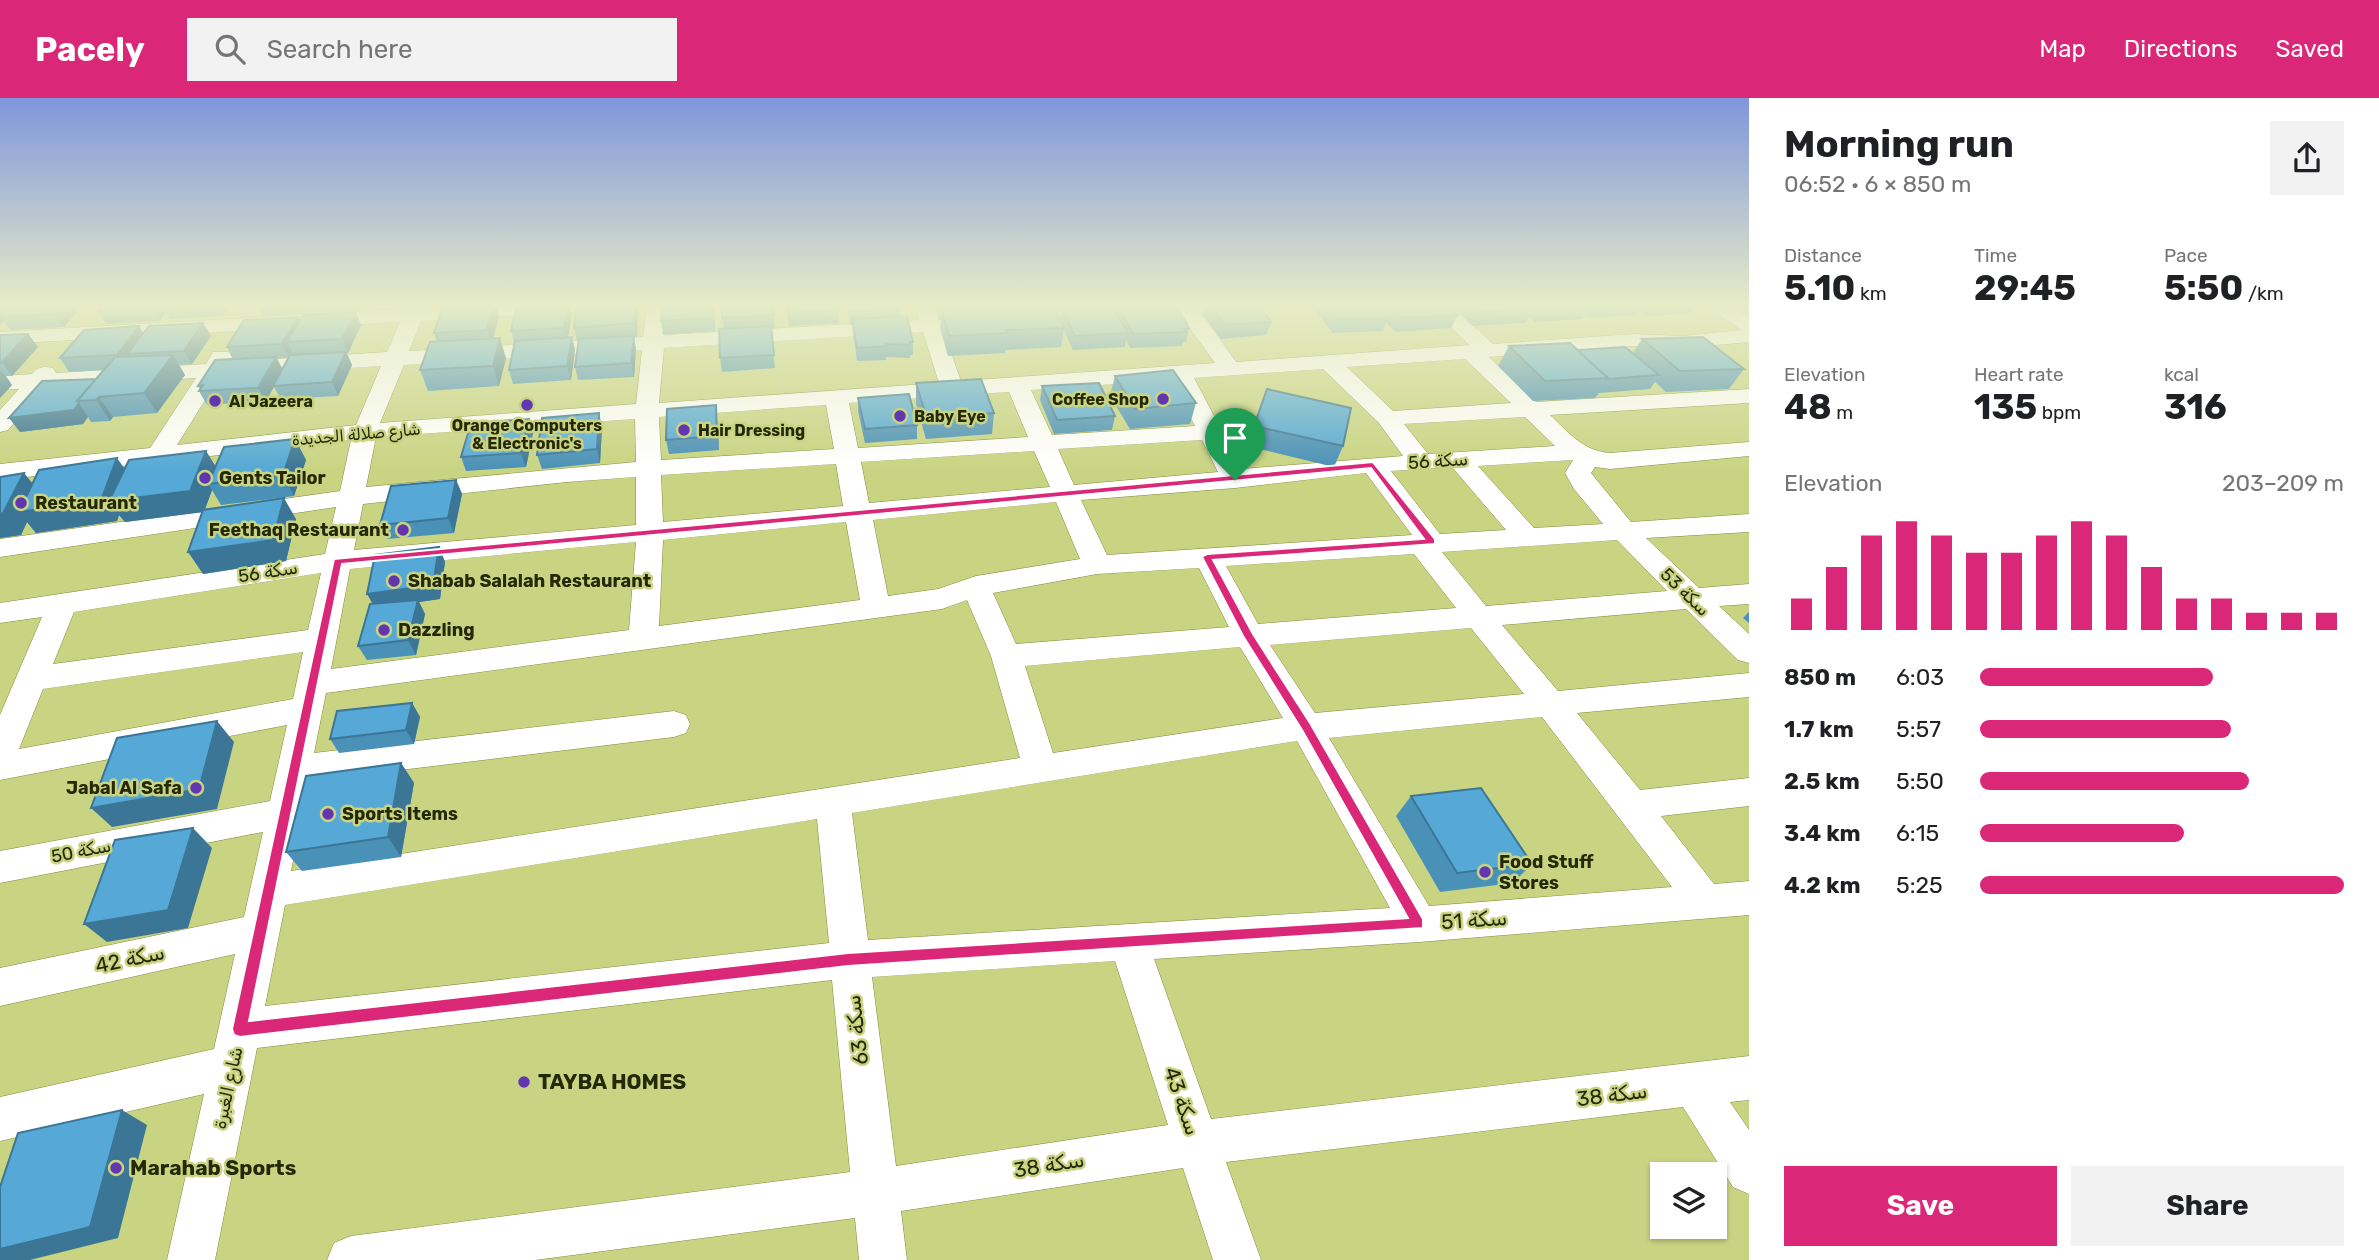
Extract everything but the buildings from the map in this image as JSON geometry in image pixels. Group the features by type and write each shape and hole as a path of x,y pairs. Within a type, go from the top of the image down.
{"street":[{"path":"3,419 57,360"},
{"path":"158,455 219,360"},
{"path":"0,383 375,360"},
{"name":"شارع الغبرة","path":"191,1260 365,431 394,360"},
{"path":"643,639 650,533 647,411 652,360"},
{"path":"943,360 952,389"},
{"path":"1224,360 1230,369"},
{"name":"شارع صلالة الجديدة","path":"0,472 365,431 1352,360"},
{"path":"1487,360 1530,410 1584,456"},
{"path":"1328,362 1387,418 1422,463"},
{"path":"1179,372 1235,480"},
{"path":"1017,384 1097,565"},
{"path":"1387,418 1749,396"},
{"path":"836,397 876,607"},
{"path":"0,548 351,497 567,474 1210,432"},
{"name":"سكة 56","path":"0,613 338,561 1235,480 1373,465 1584,456 1610,461 1746,452"},
{"name":"سكة 53","path":"1584,456 1578,473 1622,531 1749,652"},
{"path":"1459,460 1525,535"},
{"path":"1373,465 1476,617 1551,704 1706,903"},
{"path":"0,766 309,696 643,639 942,599 976,586 1097,565 1525,535 1749,523"},
{"path":"1207,557 1249,636 1306,727 1419,923"},
{"path":"976,586 1006,656 1041,767"},
{"path":"1006,656 1749,594"},
{"path":"0,754 17,699 62,604"},
{"path":"17,699 321,639"},
{"path":"268,891 1306,727 1749,685"},
{"path":"294,769 674,724"},
{"path":"1632,805 1749,792"},
{"name":"سكة 63","path":"833,800 848,960 883,1260"},
{"name":"سكة 50","path":"0,867 285,813"},
{"name":"سكة 51","path":"0,1119 236,1048 848,960 1419,923 1749,898"},
{"name":"سكة 42","path":"0,987 260,931"},
{"name":"سكة 43","path":"1128,941 1237,1260"},
{"name":"سكة 38","path":"351,1260 875,1192 1196,1143 1749,1078"},
{"path":"1694,1085 1749,1171"}],"place":[{"name":"Coffee Shop","path":"1163,399"},
{"name":"Al Jazeera","path":"215,401"},
{"name":"Orange Computers & Electronic's","path":"527,405"},
{"name":"Baby Eye","path":"900,416"},
{"name":"Hair Dressing","path":"684,430"},
{"name":"Gents Tailor","path":"205,478"},
{"name":"Restaurant","path":"21,503"},
{"name":"Feethaq Restaurant","path":"403,530"},
{"name":"Shabab Salalah Restaurant","path":"394,581"},
{"name":"Dazzling","path":"384,630"},
{"name":"Jabal Al Safa","path":"196,788"},
{"name":"Sports Items","path":"328,814"},
{"name":"Food Stuff Stores","path":"1485,872"},
{"name":"TAYBA HOMES","path":"524,1082"},
{"name":"Marahab Sports","path":"116,1168"}],"route":[{"path":"1373,465 1432,542 1207,557 1249,636 1306,727 1419,923 848,960 240,1029 338,561 1235,480 1373,465"}]}
